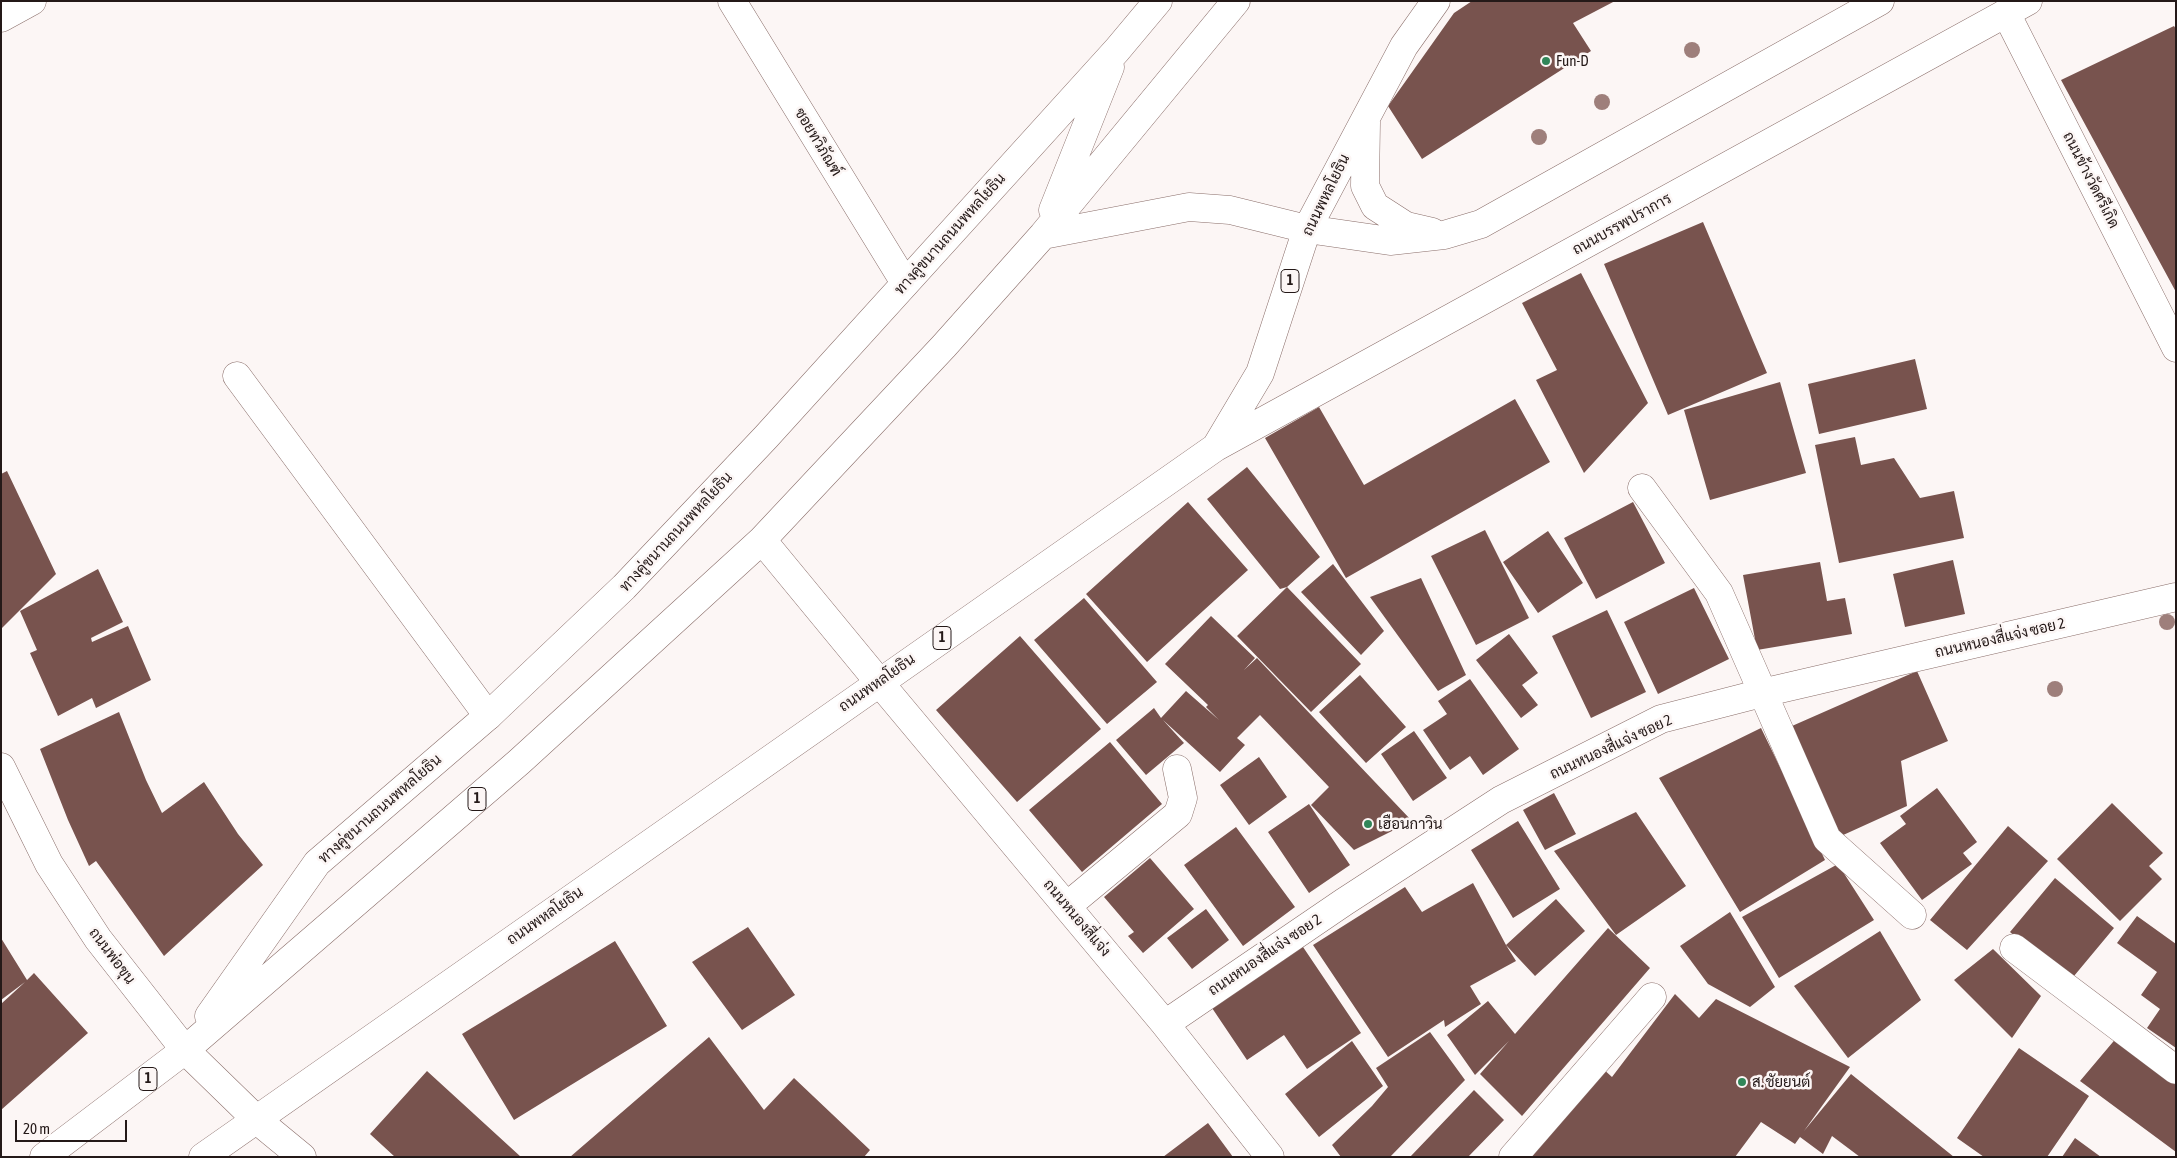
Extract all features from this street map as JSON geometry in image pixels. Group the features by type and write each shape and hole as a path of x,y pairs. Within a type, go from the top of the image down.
{"main road":[{"path":"1,18 32,1"},
{"name":"ซอยทวิภัณฑ์","path":"732,1 905,283"},
{"name":"ทางคู่ขนานถนนพหลโยธิน","path":"185,1050 317,863 488,716 631,580 766,436 1117,50 1158,1"},
{"name":"1","path":"44,1157 185,1050 519,762 762,540 944,346 1043,235 1236,1"},
{"name":"ถนนพหลโยธิน","path":"203,1157 1216,447 1260,373 1307,228 1404,46 1436,1"},
{"path":"1043,235 1189,207 1230,210 1307,228 1390,241 1444,235 1481,224 1880,1"},
{"name":"ถนนข้างวัดศรีเกิด","path":"2017,7 2176,348"},
{"name":"ถนนบรรพปราการ","path":"1216,447 2017,7"},
{"path":"1043,235 1117,50"},
{"path":"1366,116 1365,186 1375,206 1406,226 1444,235"},
{"path":"237,376 488,716"},
{"path":"1642,488 1719,593 1827,840 1912,914"},
{"name":"ถนนหนองสี่แจ่ง","path":"762,540 1165,1024 1270,1157"},
{"name":"ถนนหนองสี่แจ่ง ซอย 2","path":"1165,1024 1344,902 1501,800 1661,720 1762,693 2176,597"},
{"name":"ถนนพ่อขุน","path":"1,767 49,864 98,939 185,1050 256,1120 302,1157"},
{"path":"1067,906 1178,814 1183,798 1177,769"},
{"path":"2014,948 2176,1070"},
{"path":"1513,1157 1652,997"}],"building":[{"path":"1472,1 1615,1 1573,23 1591,51 1422,159 1388,106 1454,13"},
{"path":"2174,26 2176,29 2176,292 2061,80"},
{"path":"1703,222 1767,373 1668,415 1604,264"},
{"path":"1581,273 1648,403 1584,473 1536,380 1557,370 1522,303"},
{"path":"1915,359 1927,409 1819,434 1808,384"},
{"path":"1780,382 1806,473 1710,500 1684,410"},
{"path":"1515,399 1550,462 1346,578 1265,438 1319,407 1364,485"},
{"path":"1855,437 1861,465 1894,458 1920,498 1954,491 1964,538 1839,563 1815,445"},
{"path":"1247,467 1320,557 1287,587 1280,589 1207,499"},
{"path":"7,471 56,574 1,629 1,474"},
{"path":"1188,502 1248,570 1147,662 1086,594"},
{"path":"1633,502 1665,563 1596,599 1564,538"},
{"path":"1485,530 1529,618 1476,645 1431,556"},
{"path":"1548,531 1583,583 1538,613 1503,562"},
{"path":"1953,560 1965,614 1905,627 1893,574"},
{"path":"1820,562 1827,601 1845,598 1852,634 1757,650 1743,575"},
{"path":"1333,564 1384,631 1361,655 1301,592"},
{"path":"98,569 123,622 91,638 92,642 128,626 151,680 96,708 92,698 58,716 30,653 37,650 20,611"},
{"path":"1421,578 1466,675 1438,691 1370,597"},
{"path":"1287,587 1361,664 1311,712 1237,636"},
{"path":"1694,588 1729,659 1658,694 1624,622"},
{"path":"1084,598 1157,682 1107,724 1034,640"},
{"path":"1607,610 1646,692 1591,718 1552,636"},
{"path":"1211,616 1255,658 1244,670 1257,658 1412,821 1354,850 1311,805 1329,787 1260,715 1237,738 1245,745 1220,772 1163,720 1184,743 1146,775 1116,740 1154,708 1161,718 1186,691 1219,720 1206,707 1208,705 1165,664"},
{"path":"1509,634 1538,673 1522,685 1538,705 1521,718 1476,660"},
{"path":"1020,636 1101,729 1017,802 936,710"},
{"path":"1917,671 1948,741 1901,761 1907,806 1841,836 1792,726"},
{"path":"1360,675 1406,727 1366,763 1319,712"},
{"path":"1470,679 1519,749 1483,775 1470,756 1450,770 1423,730 1447,714 1438,701"},
{"path":"119,712 146,780 162,813 204,782 238,834 263,865 164,956 96,861 89,866 68,820 40,749"},
{"path":"1761,728 1825,860 1740,912 1659,778"},
{"path":"1414,731 1447,778 1413,801 1381,754"},
{"path":"1110,742 1162,804 1082,872 1029,810"},
{"path":"1259,757 1287,797 1249,825 1220,785"},
{"path":"1937,788 1977,842 1963,853 1972,864 1922,900 1880,843 1906,824 1900,816"},
{"path":"1554,793 1576,834 1545,850 1523,810"},
{"path":"2112,803 2163,853 2149,866 2162,879 2120,921 2057,859"},
{"path":"1309,804 1350,865 1309,893 1268,832"},
{"path":"1636,812 1686,886 1616,935 1554,851"},
{"path":"1518,821 1560,889 1513,918 1471,850"},
{"path":"2008,826 2048,861 1967,950 1930,920"},
{"path":"1236,827 1295,907 1243,946 1184,865"},
{"path":"1150,858 1194,909 1143,953 1128,936 1134,932 1104,897"},
{"path":"1838,864 1874,920 1779,978 1742,917"},
{"path":"2055,878 2114,928 2069,982 2010,932"},
{"path":"1473,883 1516,961 1470,986 1481,1004 1445,1027 1444,1020 1388,1057 1313,945 1405,887 1422,912"},
{"path":"1556,899 1585,931 1535,976 1506,945"},
{"path":"1206,909 1229,940 1192,969 1167,938"},
{"path":"1730,912 1775,987 1750,1007 1708,984 1680,946"},
{"path":"2137,916 2176,944 2176,1048 2147,1028 2160,1009 2141,995 2157,972 2117,943"},
{"path":"748,927 795,995 742,1030 692,962"},
{"path":"1608,928 1650,968 1522,1116 1480,1074 1509,1041 1475,1075 1447,1035 1488,1001 1515,1034"},
{"path":"1880,931 1921,1000 1848,1058 1794,986"},
{"path":"1,938 27,980 34,973 88,1033 1,1110 1,1004 25,982 1,1000"},
{"path":"615,941 667,1026 514,1120 462,1034"},
{"path":"1301,944 1361,1033 1307,1069 1284,1035 1247,1060 1210,1005"},
{"path":"1993,949 2041,996 2012,1038 1954,980"},
{"name":"ส. ชัยยนต์","path":"1675,994 1699,1018 1716,999 1850,1067 1804,1131 1851,1074 1954,1157 1860,1157 1832,1136 1823,1154 1800,1137 1795,1144 1761,1122 1735,1157 1526,1157 1601,1067 1612,1077"},
{"path":"1430,1032 1465,1080 1390,1157 1341,1157 1332,1145 1372,1106 1388,1087 1376,1068"},
{"path":"2118,1036 2176,1078 2176,1152 2080,1081"},
{"path":"709,1037 764,1110 794,1078 870,1150 864,1157 570,1157"},
{"path":"1352,1041 1383,1086 1319,1137 1285,1094"},
{"path":"2019,1048 2089,1096 2047,1157 1984,1157 1957,1138"},
{"path":"427,1071 521,1157 395,1157 370,1134"},
{"path":"1474,1090 1504,1120 1468,1157 1410,1157"},
{"path":"1208,1123 1233,1157 1163,1157"},
{"path":"2075,1138 2101,1157 2062,1157"}],"place":[{"name":"Fun-D","path":"1546,61"},
{"name":"เฮือนกาวิน","path":"1368,824"},
{"name":"ส. ชัยยนต์","path":"1742,1082"}]}
